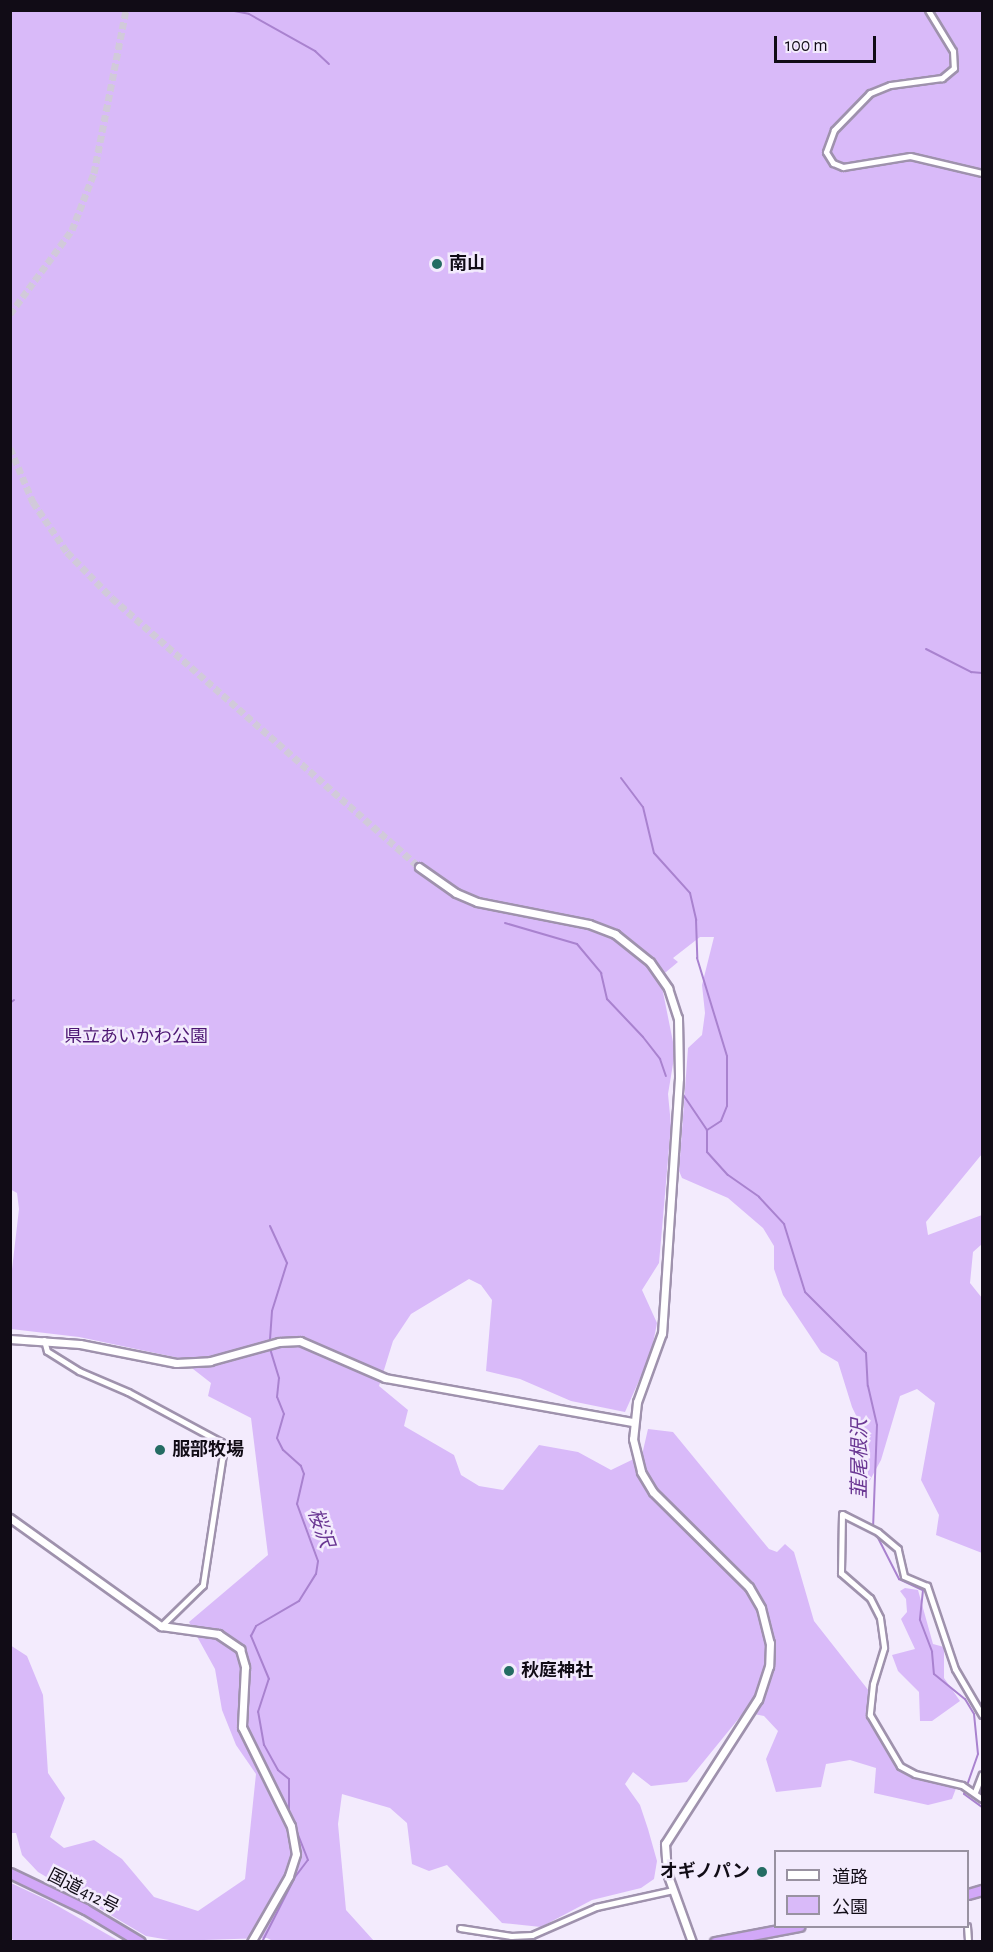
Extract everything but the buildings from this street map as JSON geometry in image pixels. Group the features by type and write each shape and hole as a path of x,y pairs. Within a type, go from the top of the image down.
{"highway":[{"name":"国道412号","path":"10,1873 85,1909 140,1941"},
{"path":"715,1941 789,1928"}],"street":[{"path":"928,10 953,51 954,68 942,78 890,85 870,93 834,130 826,152 833,163 843,167 910,156 982,173"},
{"path":"419,867 456,893 497,907 589,924 615,934 650,962 674,1003 680,1057 662,1333 633,1422 637,1460 647,1483 749,1587 764,1614 770,1643 769,1666 758,1699 665,1844 673,1890 692,1941"},
{"path":"10,1339 44,1340 176,1364 210,1361 279,1342 311,1344 361,1370 422,1387 633,1422"},
{"path":"44,1340 47,1351 79,1371 128,1392 221,1442 224,1447 204,1585 161,1626"},
{"path":"982,1715 955,1669 927,1586 904,1576 898,1549 879,1532 867,1524 842,1514 839,1560 841,1573 870,1598 880,1617 884,1648 873,1684 870,1715 900,1766 915,1774 962,1785 982,1799"},
{"path":"10,1518 161,1626 218,1634 240,1649 245,1667 242,1727 291,1827 293,1866 251,1941"},
{"path":"975,1792 982,1774"},
{"path":"460,1928 511,1936 532,1935 596,1907 673,1890"}],"green space":[{"name":"県立あいかわ公園","path":"11,11 982,11 982,1154 926,1222 928,1235 982,1215 982,1244 973,1252 970,1283 982,1298 982,1553 936,1535 939,1515 921,1480 935,1403 917,1389 900,1396 881,1460 869,1482 863,1430 852,1407 838,1362 821,1352 783,1295 774,1269 774,1246 763,1228 728,1198 682,1178 679,1171 688,1048 702,1035 705,1013 702,985 714,937 700,937 673,958 678,962 660,977 675,1052 668,1094 671,1125 659,1263 642,1290 657,1323 651,1354 625,1412 571,1401 520,1379 486,1371 492,1300 481,1285 469,1279 411,1314 393,1341 379,1386 408,1410 404,1426 454,1455 461,1475 479,1486 503,1490 539,1445 578,1452 611,1470 642,1455 648,1429 673,1432 769,1549 777,1552 785,1544 794,1552 814,1621 869,1691 868,1716 881,1730 895,1767 912,1777 958,1783 952,1799 928,1805 874,1793 876,1768 850,1760 826,1764 821,1787 776,1792 766,1759 778,1731 764,1716 744,1712 687,1782 651,1786 633,1772 625,1784 640,1805 648,1829 657,1861 654,1879 641,1888 592,1900 541,1927 502,1923 447,1865 429,1871 412,1864 407,1823 390,1808 342,1794 338,1824 346,1910 374,1941 275,1942 267,1938 175,1941 146,1936 38,1872 22,1855 16,1833 11,1833 10,1645 27,1656 43,1695 48,1773 65,1798 50,1837 64,1848 94,1840 122,1859 154,1897 198,1911 245,1879 256,1774 236,1745 222,1710 215,1669 189,1622 268,1555 251,1418 208,1396 211,1383 179,1358 79,1337 11,1329 11,1278 19,1209 17,1193 10,1189"},
{"path":"905,1588 918,1590 933,1644 944,1647 944,1678 960,1701 932,1721 920,1721 919,1692 898,1671 892,1655 915,1649 901,1619 907,1612 906,1599 900,1591"},
{"path":"11,1883 49,1901 119,1941 14,1941 11,1938"}],"waterway":[{"path":"229,10 249,14 315,51 329,64"},
{"path":"926,649 971,672 982,673"},
{"path":"621,778 643,807 654,853 690,893 696,920 697,958 727,1056 727,1106 721,1121 707,1130"},
{"name":"韮尾根沢","path":"505,923 577,944 601,973 607,999 643,1037 660,1059 666,1076"},
{"path":"10,1003 14,1000"},
{"name":"韮尾根沢","path":"682,1093 707,1130 707,1152 728,1175 759,1197 784,1224 805,1292 866,1353 868,1386 877,1425 873,1527"},
{"name":"桜沢","path":"270,1226 287,1263 272,1311 270,1342"},
{"name":"桜沢","path":"263,1940 295,1877 308,1860 289,1812 289,1779 278,1770 264,1745 258,1712 269,1679 251,1636 256,1626 299,1601 316,1574 318,1561 297,1504 304,1474 301,1466 283,1450 277,1438 284,1414 277,1397 279,1378 270,1348"},
{"name":"韮尾根沢","path":"875,1532 899,1579 923,1590 920,1620 932,1652 934,1674 965,1699 974,1714 978,1754 964,1794 982,1807"}],"tunnel":[{"path":"10,314 72,230 94,173 126,10"},
{"path":"10,448 33,502 67,552 112,598 419,867"}],"place":[{"name":"南山","path":"437,264"},
{"name":"服部牧場","path":"160,1450"},
{"name":"秋庭神社","path":"509,1671"},
{"name":"オギノパン","path":"762,1872"}]}
